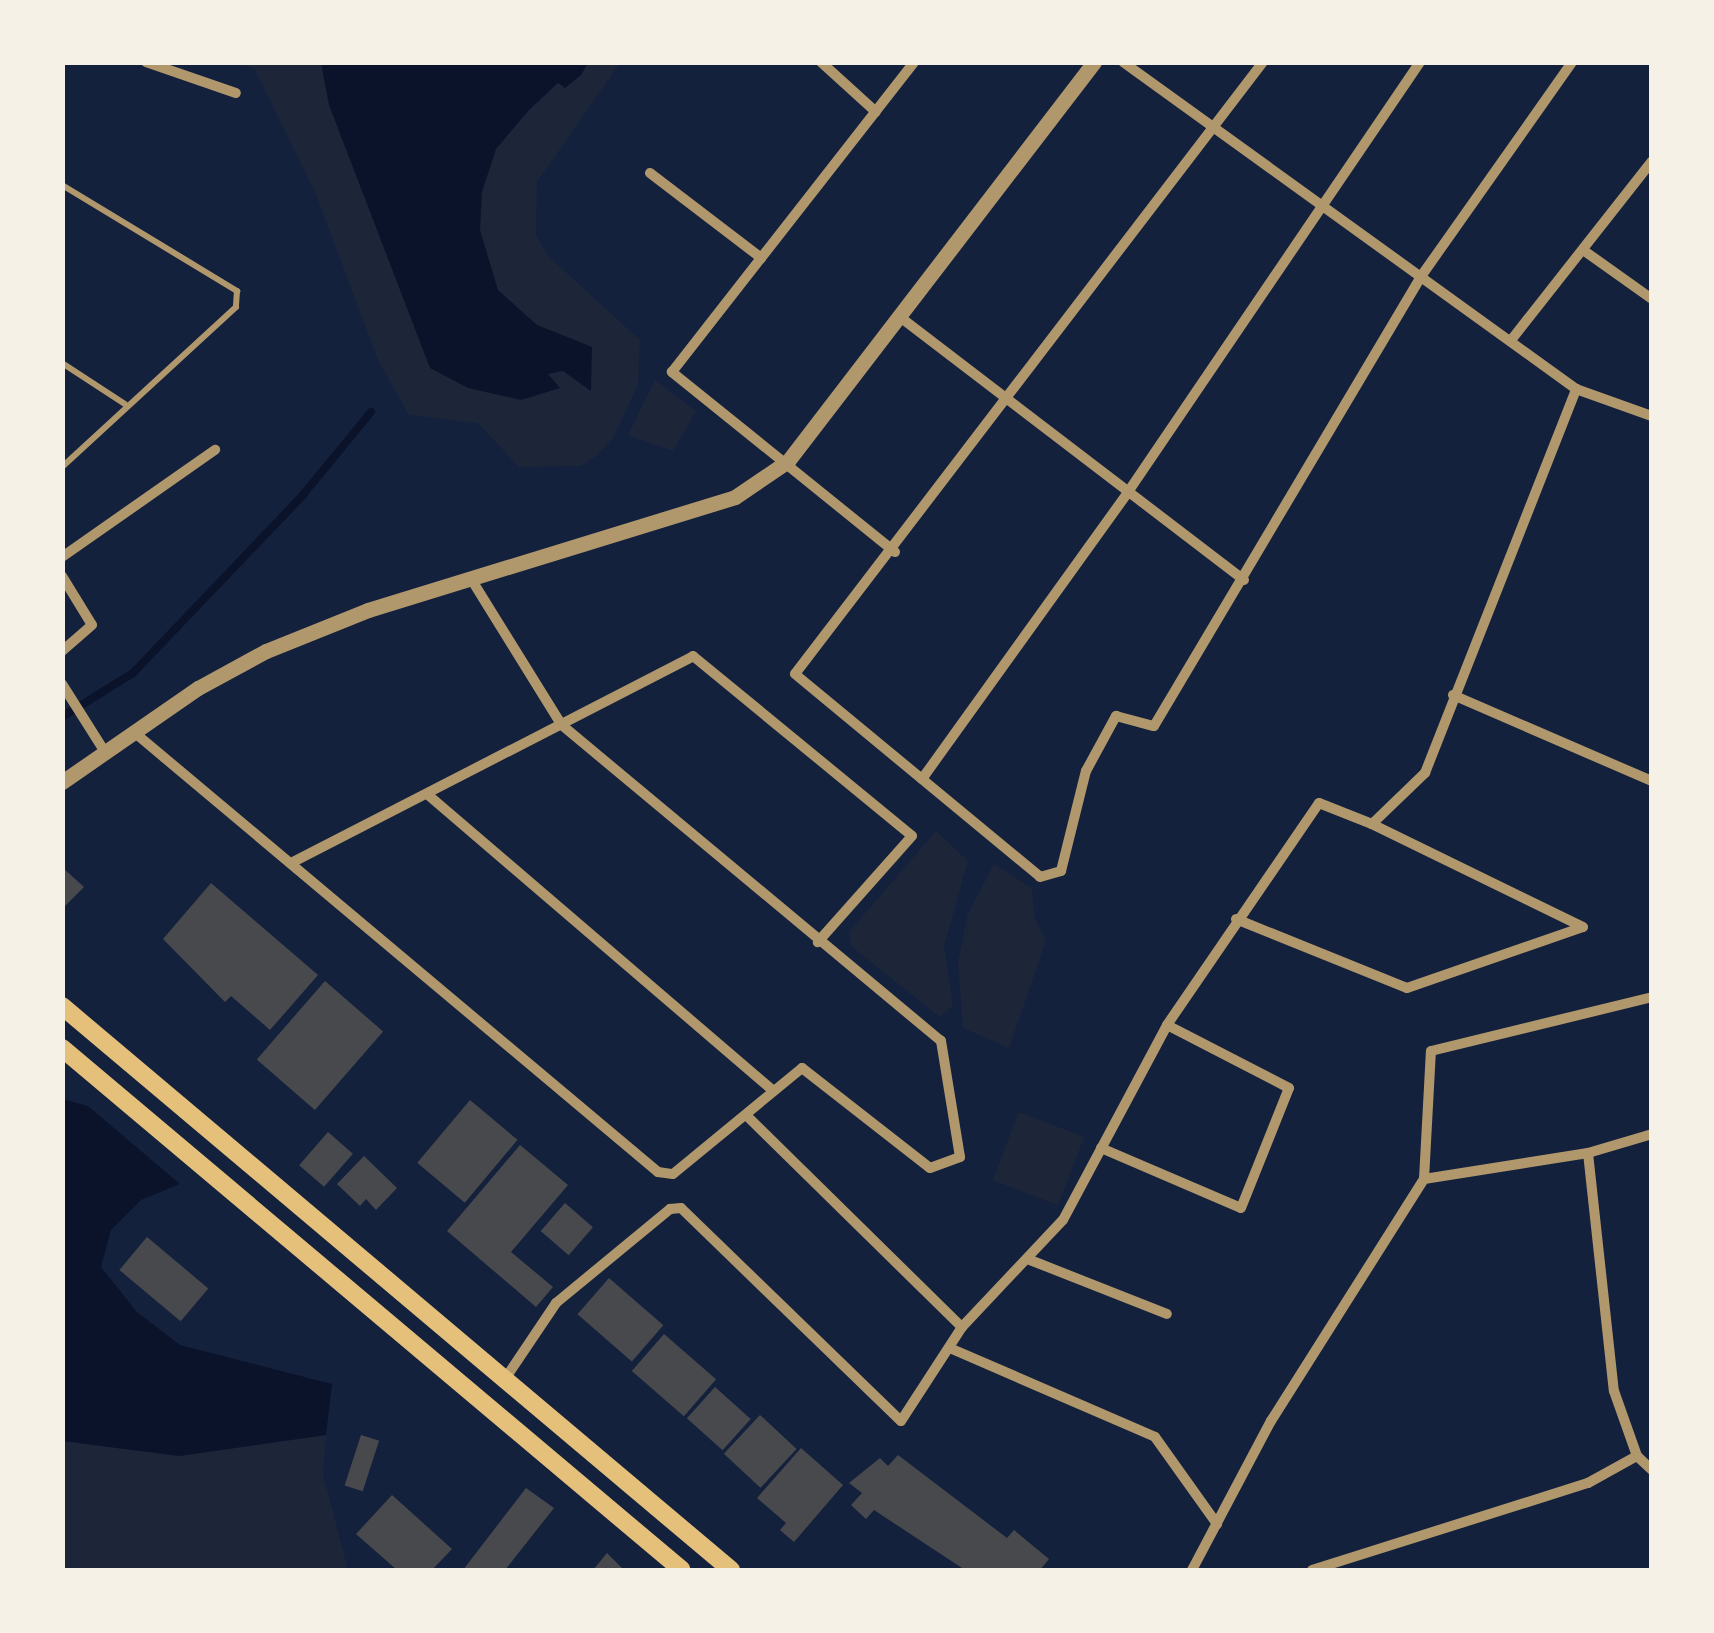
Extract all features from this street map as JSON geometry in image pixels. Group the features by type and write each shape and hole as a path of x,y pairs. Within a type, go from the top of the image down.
{"main road":[{"path":"62,1006 730,1570"},
{"path":"62,1048 682,1570"}],"street":[{"path":"146,62 236,93"},
{"path":"820,62 876,112"},
{"path":"895,552 788,461 672,372 914,62"},
{"path":"62,782 198,688 266,651 471,579 735,497 788,461 1094,62"},
{"path":"1123,62 1576,389 1652,416"},
{"path":"1263,62 895,552 796,674 1040,876 1062,871 1086,771 1116,716 1154,726 1422,275 1572,62"},
{"path":"922,779 1128,492 1320,203 1420,62"},
{"path":"1512,340 1652,161"},
{"path":"650,173 762,258"},
{"path":"1583,250 1652,299"},
{"path":"900,316 1244,580"},
{"path":"1372,824 1425,773 1576,389"},
{"path":"62,557 215,450"},
{"path":"62,576 92,626 62,651"},
{"path":"135,733 658,1172 673,1174 802,1068 930,1168 960,1157 941,1042 561,724 471,579"},
{"path":"292,862 694,656 912,836 818,942"},
{"path":"62,684 106,752"},
{"path":"1453,695 1652,780"},
{"path":"426,794 772,1090"},
{"path":"506,1379 556,1304 670,1209 681,1208 901,1421 952,1349 962,1327 1030,1260 1063,1220 1167,1025 1236,918 1319,803 1372,824 1583,926 1407,988 1236,918"},
{"path":"1192,1570 1271,1421 1424,1179 1431,1051 1652,997"},
{"path":"1101,1148 1241,1208 1289,1088 1167,1025"},
{"path":"748,1116 962,1327"},
{"path":"1424,1179 1588,1153 1652,1134"},
{"path":"1588,1153 1614,1391 1637,1456 1652,1470"},
{"path":"1030,1260 1167,1314"},
{"path":"952,1349 1154,1437 1217,1524"},
{"path":"1312,1570 1588,1483 1637,1456"}],"lane":[{"path":"62,184 237,291 236,308 125,404 62,467"},
{"path":"62,363 125,404"}],"shaded area":[{"path":"235,63 620,63 537,182 536,235 548,256 640,340 638,384 613,438 596,456 581,466 519,467 478,423 409,415 378,360 315,192 254,68"},
{"path":"321,63 588,63 565,88 558,83 529,110 496,149 482,192 480,230 498,290 537,325 592,347 591,391 563,371 548,374 560,388 521,400 468,388 430,368 329,105"},
{"path":"655,380 696,411 673,451 628,435"},
{"path":"936,831 968,861 944,946 953,1005 940,1017 851,946 849,932"},
{"path":"994,864 1032,888 1034,917 1046,941 1009,1048 963,1028 958,961 968,914"},
{"path":"62,1099 88,1106 180,1184 141,1200 111,1230 101,1267 137,1312 180,1345 332,1384 326,1435 179,1456 63,1441"},
{"path":"1019,1112 1084,1137 1058,1205 993,1180"},
{"path":"326,1435 323,1474 348,1570 63,1570 63,1441 179,1456"}],"building":[{"path":"62,867 84,887 62,909"},
{"path":"211,883 318,975 270,1030 231,996 225,1002 163,939"},
{"path":"325,981 383,1032 315,1110 257,1059"},
{"path":"470,1100 517,1140 465,1203 417,1163"},
{"path":"328,1132 353,1154 324,1187 299,1165"},
{"path":"520,1145 568,1185 511,1252 553,1287 536,1307 447,1231"},
{"path":"364,1156 397,1188 376,1210 366,1199 360,1206 337,1184"},
{"path":"565,1203 593,1227 569,1255 541,1231"},
{"path":"147,1237 208,1288 181,1321 119,1270"},
{"path":"609,1278 663,1325 632,1361 578,1314"},
{"path":"664,1334 716,1379 684,1416 632,1371"},
{"path":"715,1387 751,1419 723,1450 687,1418"},
{"path":"760,1415 797,1449 760,1488 724,1454"},
{"path":"361,1435 379,1441 363,1491 345,1485"},
{"path":"801,1448 843,1485 794,1542 780,1530 786,1523 757,1498"},
{"path":"898,1455 1007,1538 1014,1530 1049,1559 1040,1570 965,1570 874,1510 866,1519 851,1505 862,1493 849,1483 880,1458 888,1466"},
{"path":"526,1488 554,1508 505,1570 463,1570"},
{"path":"392,1495 452,1549 432,1570 397,1570 356,1534"},
{"path":"607,1553 624,1570 593,1570"}],"waterway":[{"path":"62,717 133,673 302,496 371,412"}]}
